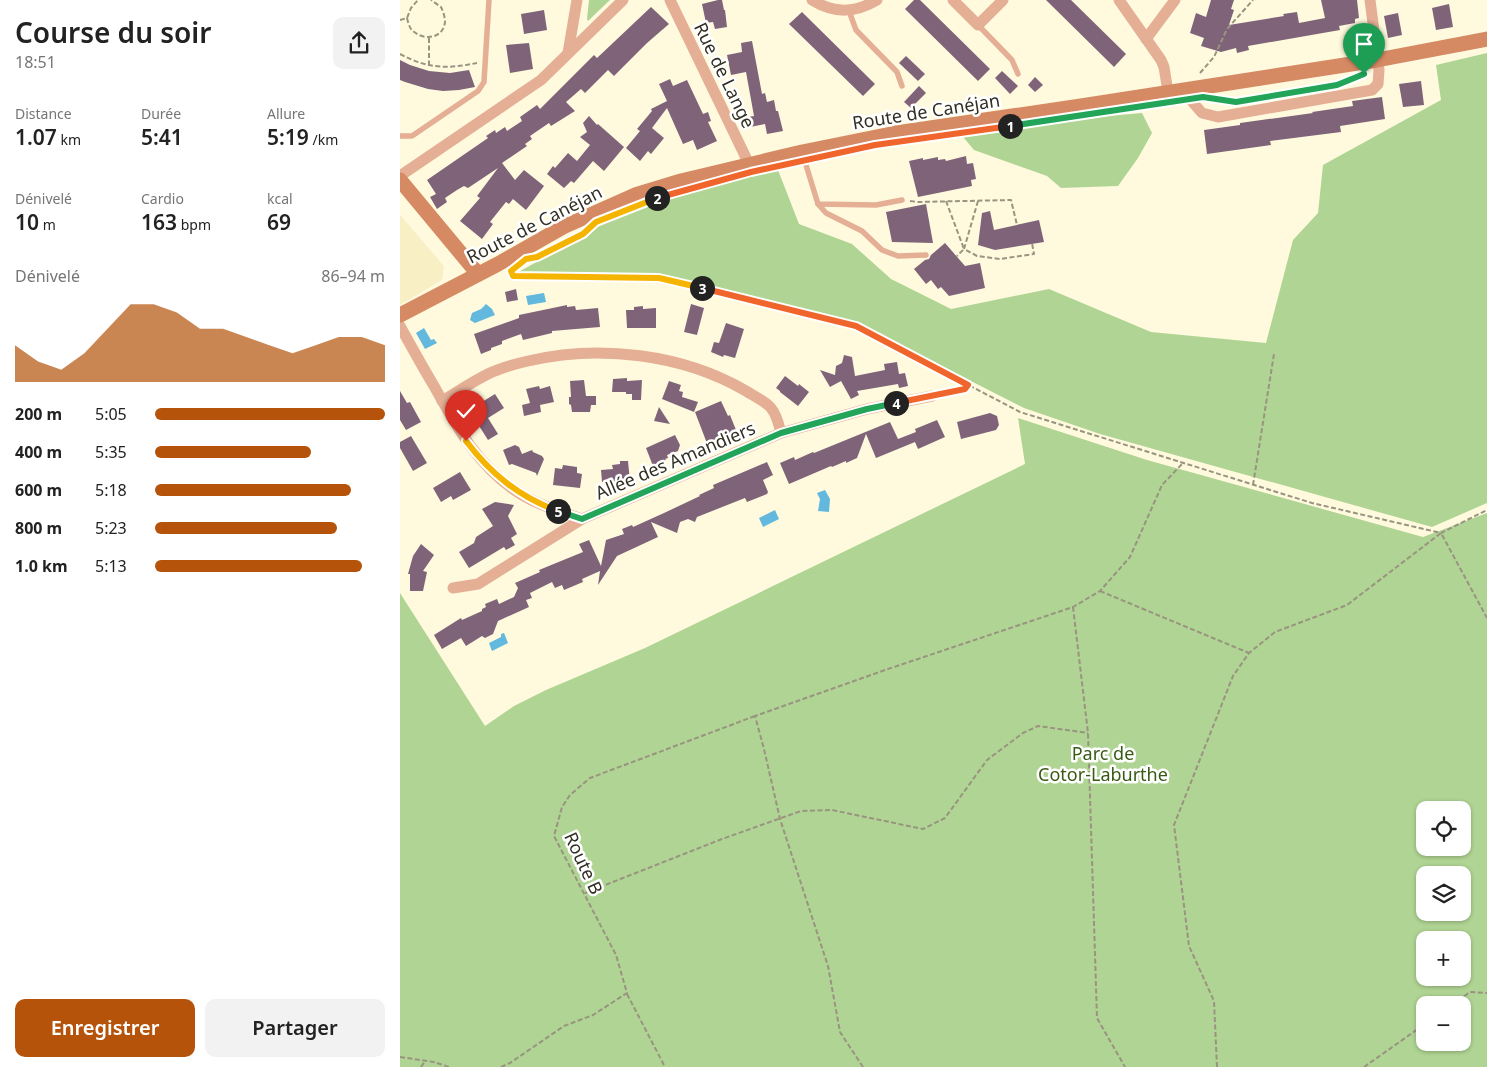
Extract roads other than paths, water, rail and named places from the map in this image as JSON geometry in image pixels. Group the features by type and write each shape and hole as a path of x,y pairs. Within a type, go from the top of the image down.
{"street":[{"path":"568,53 577,0"},
{"path":"400,176 541,80 624,0"},
{"name":"Rue de Lange","path":"670,0 749,164"},
{"path":"812,0 831,9 849,11 866,6 877,0"},
{"path":"953,0 978,25 1003,0"},
{"path":"1119,0 1161,60 1175,91 1202,114 1218,117 1372,90 1378,84 1379,70 1370,0"},
{"path":"1146,39 1175,0"},
{"name":"Route de Canéjan","path":"400,315 563,227 635,195 681,181 802,152 896,133 1377,60 1487,39"},
{"path":"400,180 478,274"},
{"name":"Allée des Amandiers","path":"400,326 442,401 476,455 516,492 529,499 582,519 781,433 867,409 932,396"},
{"path":"442,401 489,373 528,361 594,353 644,355 680,364 735,385 771,408 781,433"},
{"path":"453,588 478,584 582,519"}],"lane":[{"path":"400,136 412,136 478,91 484,82 488,0"},
{"path":"849,11 856,30 897,72 902,86"},
{"path":"978,25 1012,60 1018,74"},
{"path":"802,152 818,204 826,213 862,231 882,250 898,256 926,255"},
{"path":"818,204 876,205 902,200"}],"water":[{"path":"544,293 546,302 528,305 526,296"},
{"path":"486,304 495,315 475,323 470,320 472,313 481,309"},
{"path":"424,328 431,340 434,339 437,343 425,349 416,333"},
{"path":"825,490 830,499 829,512 818,511 820,499 817,493"},
{"path":"775,510 779,519 763,527 759,518"},
{"path":"504,633 508,643 492,651 489,643 501,637 501,634"}],"park label":[{"name":"Parc de Cotor-Laburthe","path":"1103,763"}]}
